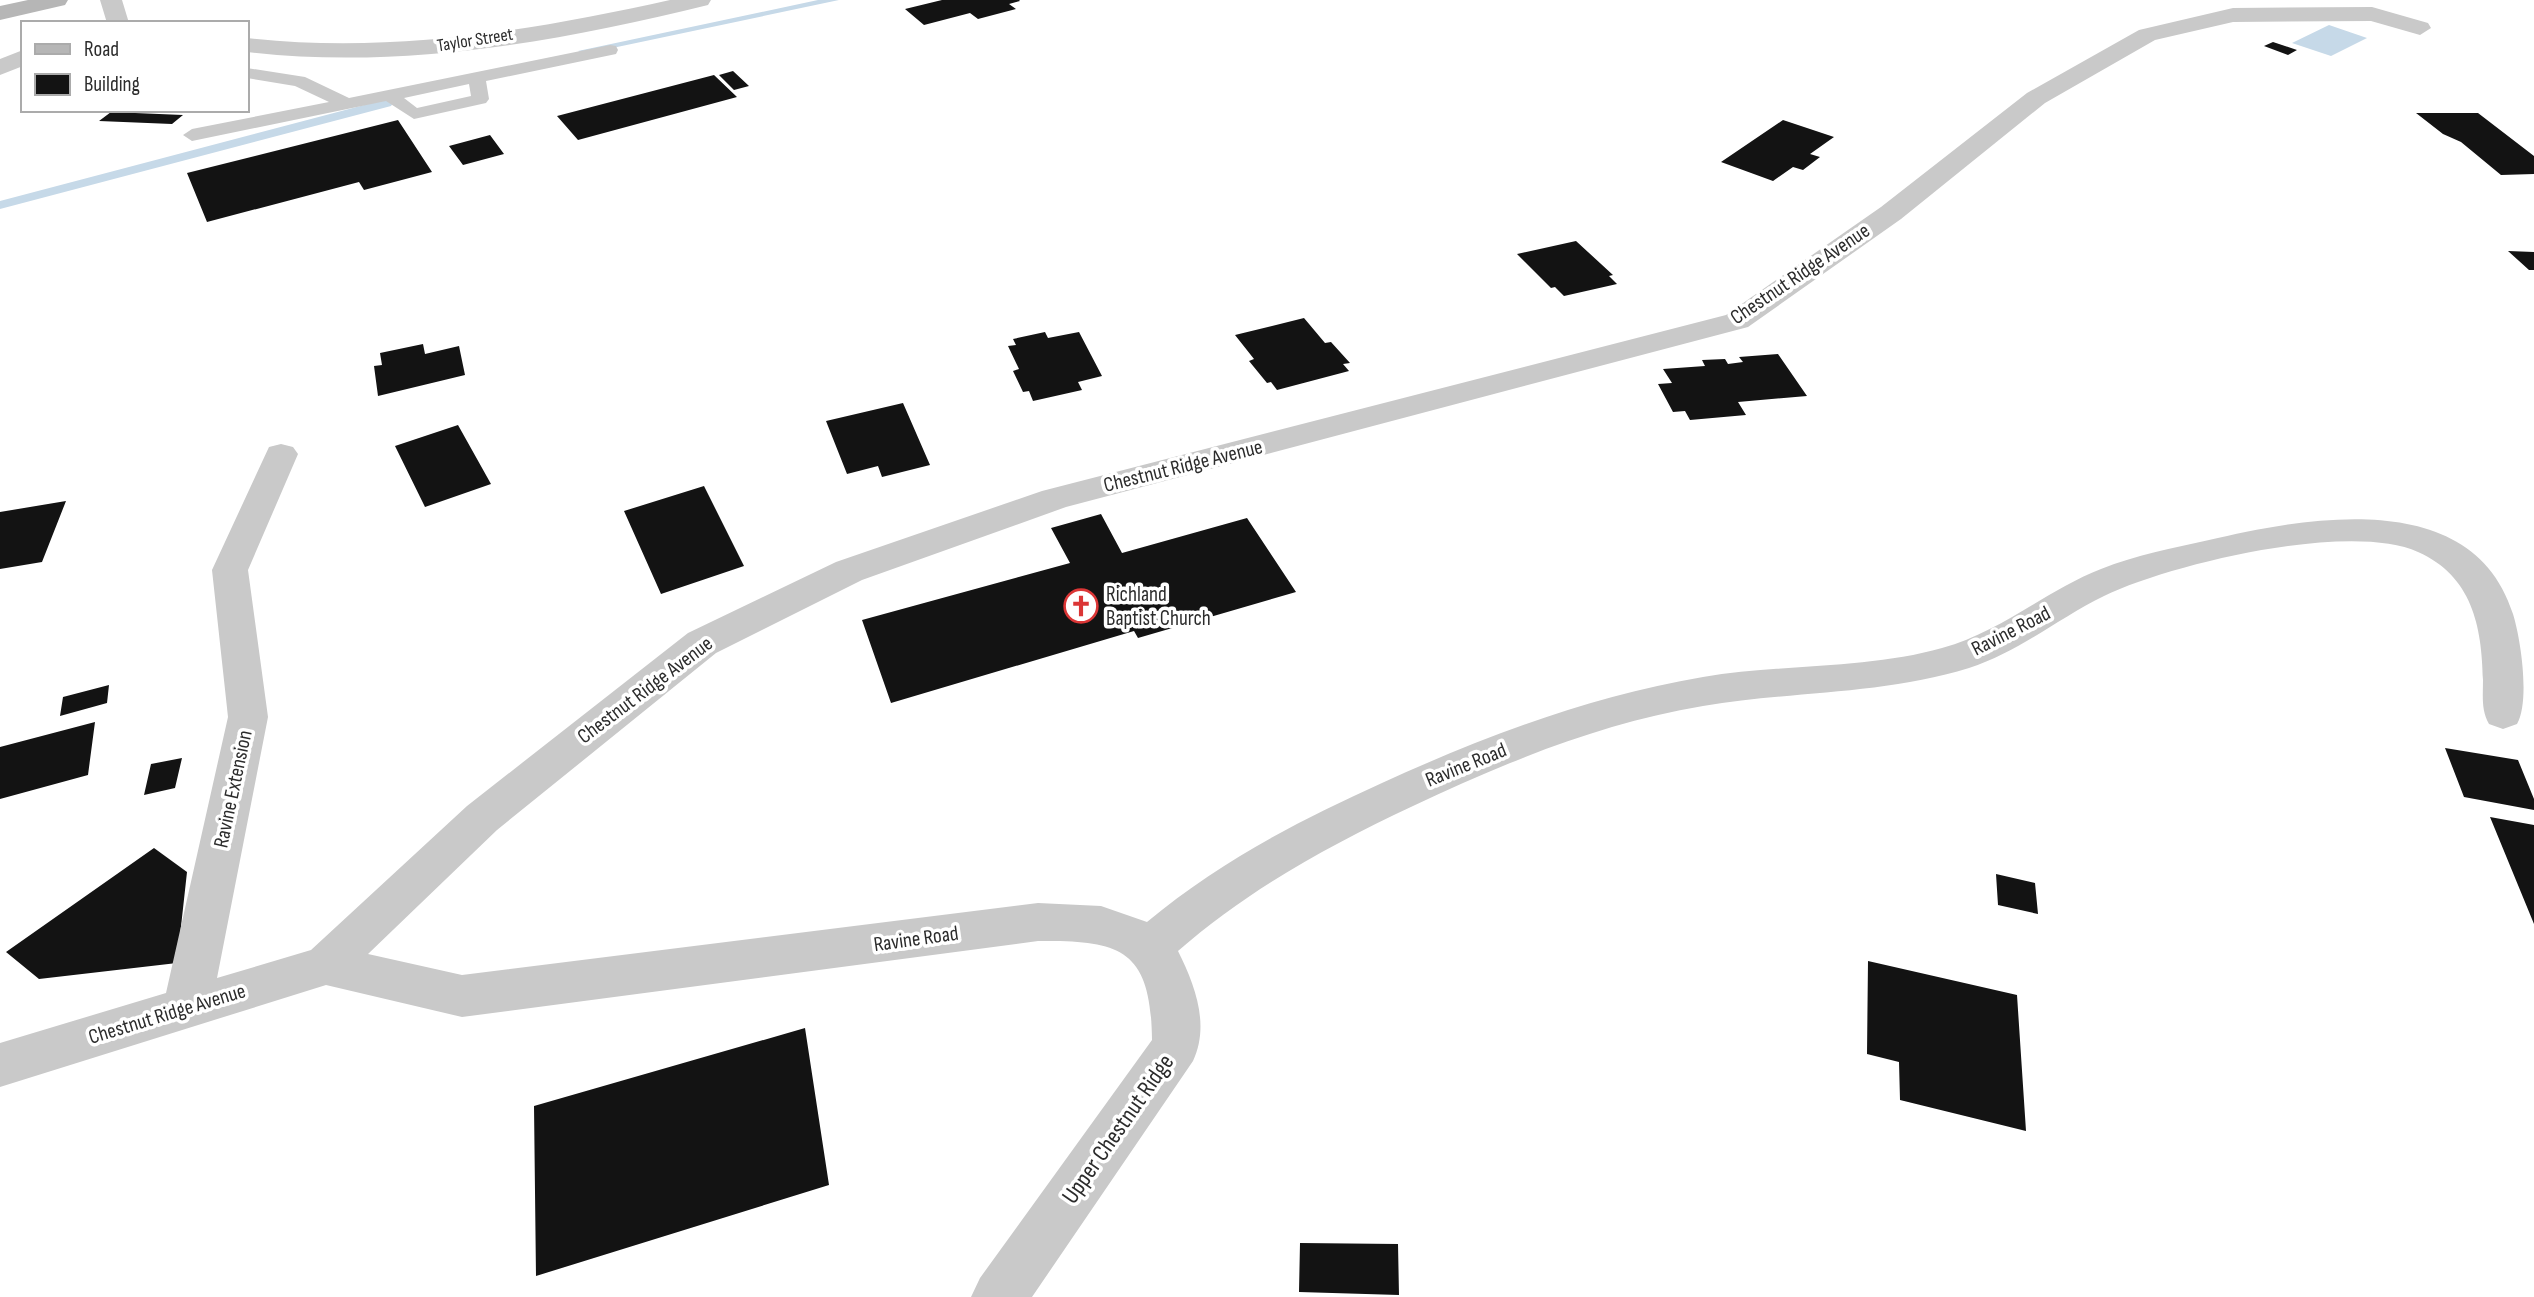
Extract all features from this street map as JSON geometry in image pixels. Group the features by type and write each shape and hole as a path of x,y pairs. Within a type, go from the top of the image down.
{"street":[{"path":"0,13 57,0"},
{"path":"111,0 117,21"},
{"name":"Taylor Street","path":"248,46 330,52 431,47 642,13 701,0"},
{"name":"Chestnut Ridge Avenue","path":"0,1065 326,965 482,818 702,643 849,571 1054,499 1737,321 1891,213 2036,98 2147,35 2233,15 2372,14 2420,28"},
{"path":"0,68 21,58"},
{"name":"Ravine Extension","path":"187,1007 248,717 230,569 281,454"},
{"name":"Ravine Road","path":"326,965 462,996 1038,922 1097,922 1117,927 1149,948 1210,898 1288,849 1424,781 1571,722 1686,694 1787,680 1863,675 1928,666 1980,650 2023,629 2099,583 2152,565 2263,538 2318,530 2375,530 2422,541 2457,559 2477,578 2494,613 2501,646 2503,715"},
{"name":"Upper Chestnut Ridge","path":"999,1297 1175,1046 1174,996 1166,970 1149,948"}],"lane":[{"path":"192,135 388,95 414,114 480,99 477,77 610,50"},
{"path":"248,73 299,80 347,104"}],"water":[{"path":"2329,25 2367,38 2331,56 2292,43"}],"building":[{"path":"942,0 1020,1 1009,4 1016,9 978,19 970,13 924,25 905,9"},
{"path":"2273,42 2297,50 2288,55 2264,46"},
{"path":"733,71 749,86 734,90 719,75"},
{"path":"714,75 737,97 578,140 557,116"},
{"path":"111,112 183,115 172,124 99,121"},
{"path":"2416,113 2478,113 2534,156 2534,174 2501,175 2461,142 2443,134"},
{"path":"398,120 432,172 364,190 359,182 207,222 187,173"},
{"path":"1783,120 1834,137 1810,154 1820,157 1803,170 1793,167 1773,181 1721,162"},
{"path":"490,135 504,154 463,165 449,146"},
{"path":"1576,241 1613,275 1609,276 1617,284 1564,296 1555,287 1551,288 1517,254"},
{"path":"2508,251 2534,252 2534,270 2529,270"},
{"path":"1304,318 1325,343 1331,342 1350,363 1343,364 1349,371 1277,390 1271,382 1267,383 1249,361 1254,359 1235,335"},
{"path":"1045,332 1048,338 1079,332 1102,376 1078,382 1082,390 1033,401 1029,391 1023,392 1013,371 1019,369 1008,346 1016,345 1013,339"},
{"path":"423,344 425,354 459,346 465,375 378,396 374,366 382,365 380,353"},
{"path":"1778,354 1807,396 1738,402 1746,415 1690,420 1685,411 1673,412 1658,384 1672,383 1663,369 1705,366 1702,360 1725,359 1728,364 1743,362 1739,357"},
{"path":"903,403 930,465 882,477 878,466 847,474 826,421"},
{"path":"458,425 491,484 425,507 395,446"},
{"path":"704,486 744,566 661,594 624,511"},
{"path":"66,501 42,562 0,569 0,512"},
{"name":"Richland Baptist Church","path":"1101,514 1122,553 1247,518 1296,592 1138,638 1134,631 891,703 862,620 1070,563 1051,528"},
{"path":"109,685 107,703 60,716 63,697"},
{"path":"95,722 88,775 0,799 0,747"},
{"path":"2445,748 2518,760 2534,799 2534,810 2464,797"},
{"path":"182,758 175,788 144,795 151,764"},
{"path":"2490,817 2534,825 2534,924"},
{"path":"154,848 187,872 177,963 39,979 6,952"},
{"path":"1996,874 2035,883 2038,914 1998,905"},
{"path":"1868,961 2017,995 2026,1131 1900,1100 1899,1062 1867,1054"},
{"path":"805,1028 829,1185 536,1276 534,1106"},
{"path":"1300,1243 1398,1244 1399,1295 1299,1292"}],"waterway":[{"path":"584,51 834,0"},
{"path":"0,205 387,103"}],"place":[{"name":"Richland Baptist Church","path":"1081,606"}]}
